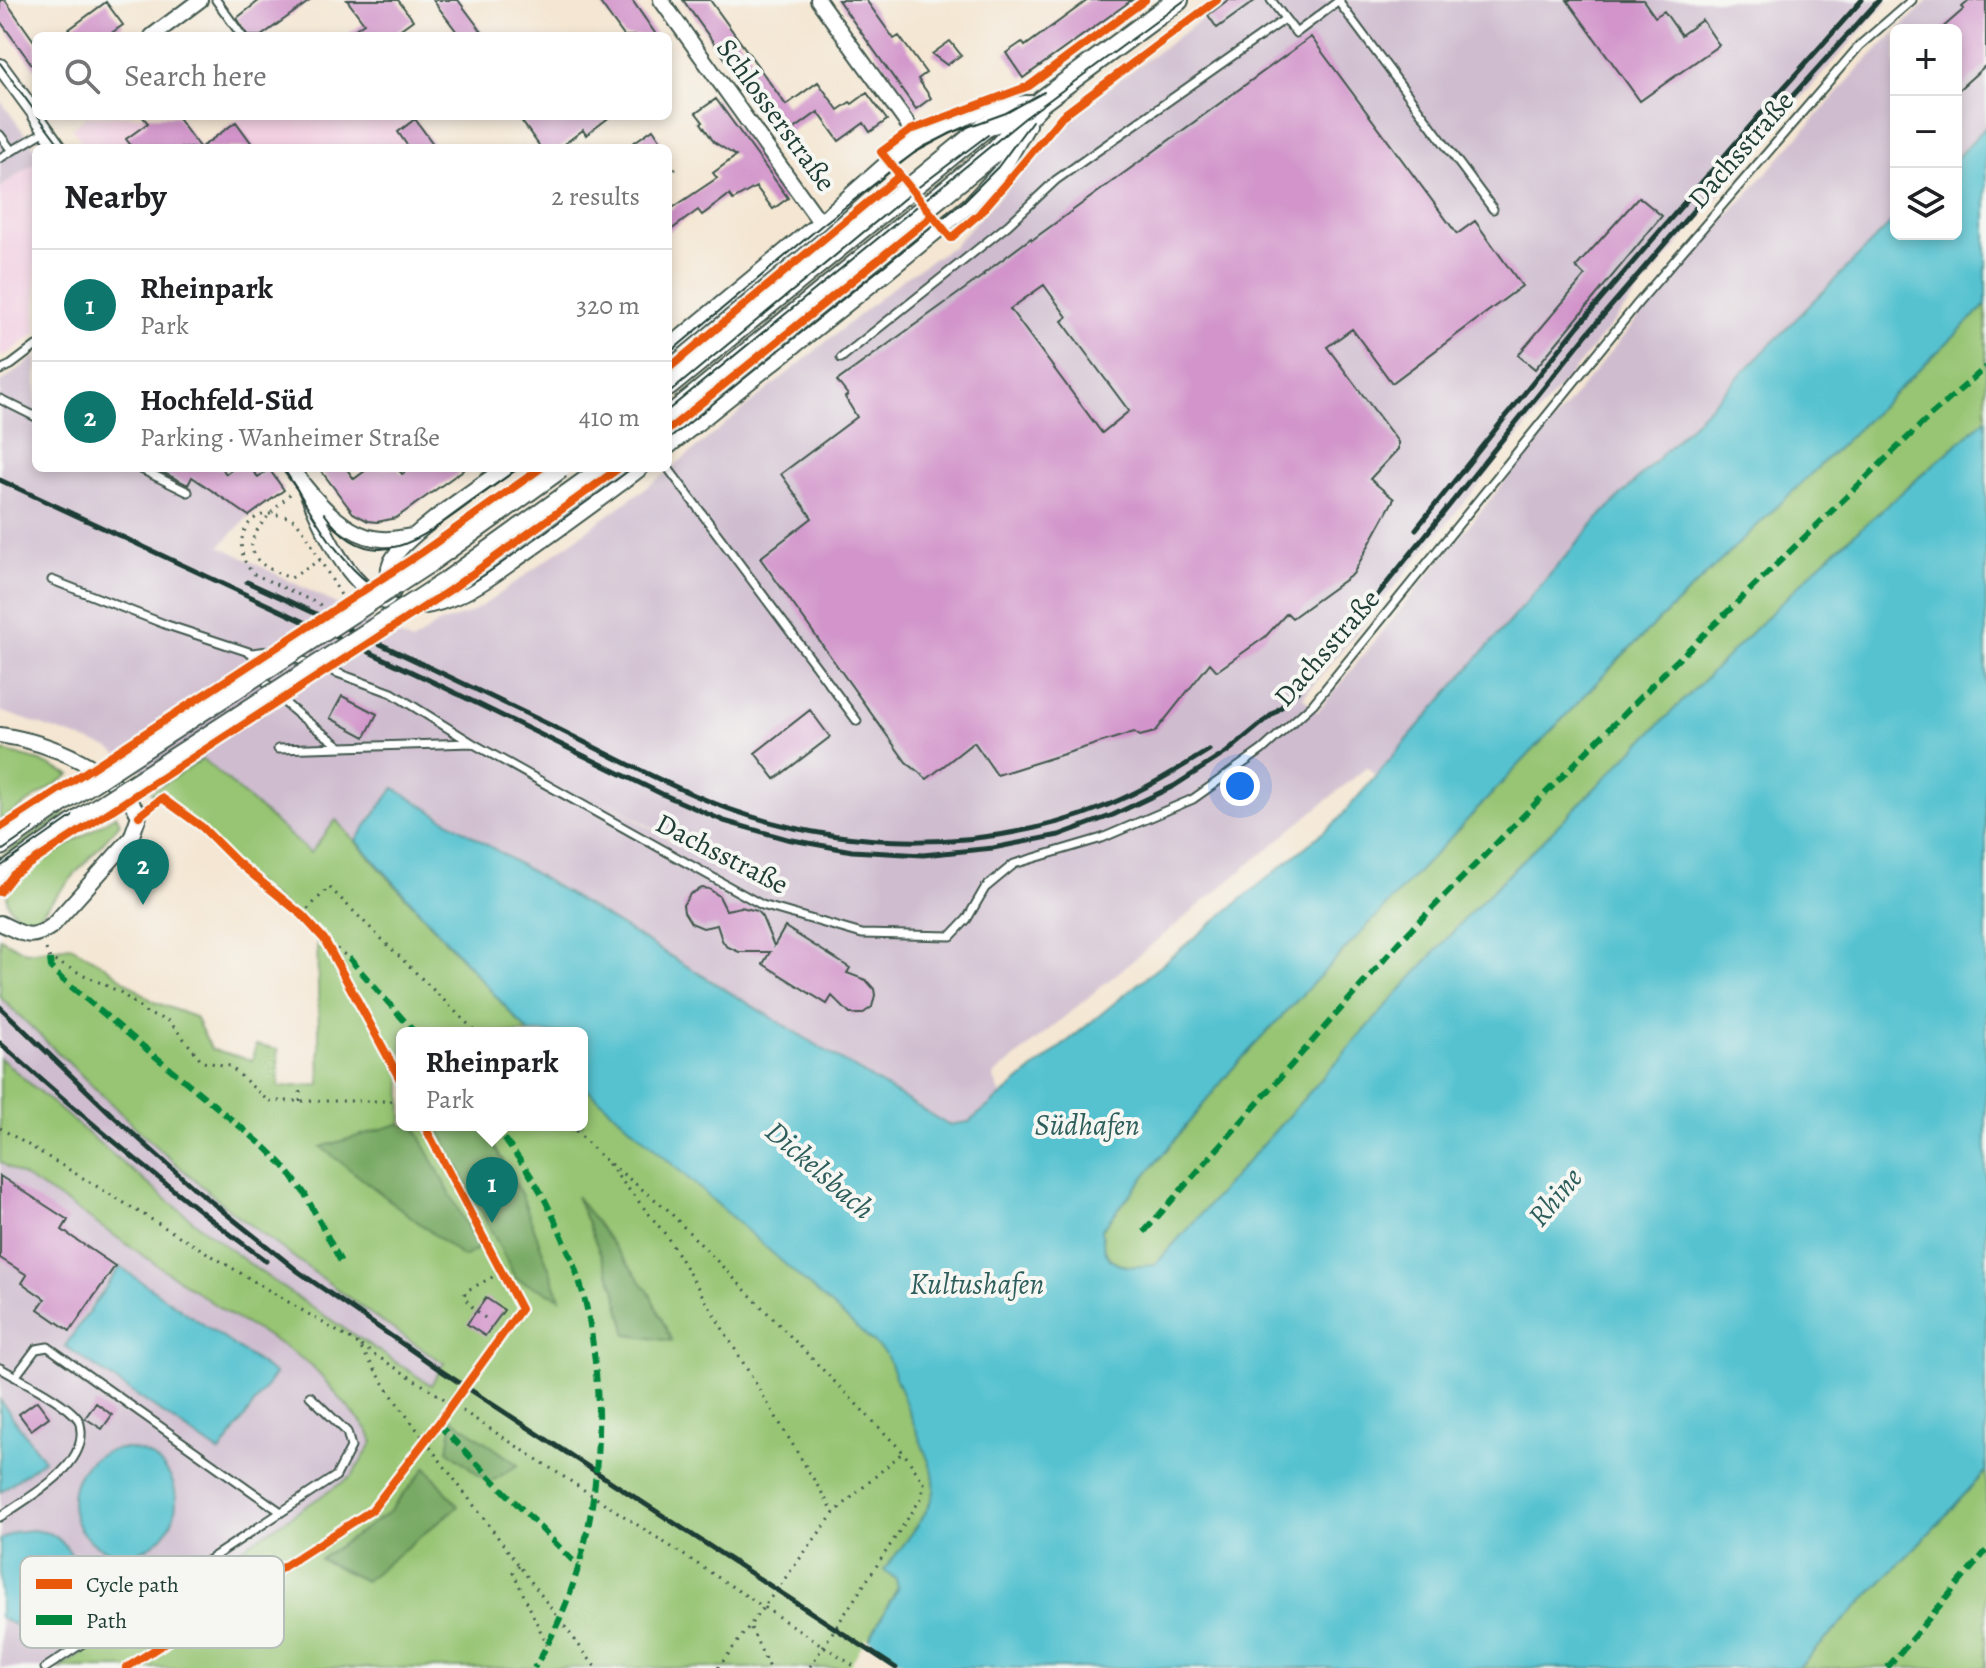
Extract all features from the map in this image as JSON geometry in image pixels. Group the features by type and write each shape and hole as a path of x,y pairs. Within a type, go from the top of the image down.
{"street":[{"path":"157,32 200,0"},
{"name":"Schlosserstraße","path":"661,0 820,222"},
{"path":"818,0 919,140"},
{"path":"672,415 995,151 1042,101 1178,0"},
{"path":"0,66 32,107"},
{"path":"672,345 888,162 919,140 984,109 1042,101"},
{"path":"672,383 985,127 1042,101"},
{"path":"672,444 969,205 1004,167 1042,101"},
{"path":"42,120 57,144"},
{"path":"294,472 334,517 358,534 381,540 413,536"},
{"path":"410,608 393,592 388,574 392,558 413,536 500,472"},
{"path":"0,845 429,562 554,472"},
{"path":"0,877 83,818 444,584 599,472"},
{"path":"304,485 323,529 357,580 383,601 410,608 451,599 482,583 636,472"},
{"path":"0,735 37,742 84,762 133,802 139,816 131,838 60,919 40,934 22,934 1,920"}],"lane":[{"path":"216,0 239,32"},
{"path":"1271,0 1296,33 1339,1 1493,209"},
{"name":"Dachsstraße","path":"472,743 762,905 862,934 951,936 967,919 985,888 1014,864 1102,838 1193,799 1262,750 1313,704 1648,291 1860,45 1912,0"},
{"path":"841,358 1008,225 1056,180 1285,19"},
{"path":"0,158 12,151 40,120"},
{"path":"0,135 12,151"},
{"path":"0,370 32,349"},
{"path":"0,399 32,415"},
{"path":"147,472 188,492"},
{"path":"671,472 857,721"},
{"path":"52,580 167,625 252,653 269,651 321,666 392,693 472,743"},
{"path":"252,653 261,676 283,702 341,747"},
{"path":"278,749 472,743"},
{"path":"15,1377 36,1349 48,1347 281,1512"},
{"path":"0,1368 66,1407 80,1421 82,1440 71,1462 54,1480 0,1517"},
{"path":"214,1556 336,1476 351,1447 347,1432 310,1396"},
{"path":"45,1668 75,1648"}],"path":[{"path":"1032,151 1062,116 1217,0"},
{"path":"672,171 676,168"},
{"path":"304,485 262,523 253,537 251,549 259,562 291,578 320,560"},
{"path":"332,611 254,574 245,566 240,550 241,536 248,525 260,516 272,513 290,517 303,531 345,602"},
{"path":"302,915 329,887 471,1027"},
{"path":"40,934 50,959 120,992 148,1014 169,1021 203,1062 230,1066 268,1101 396,1101"},
{"path":"324,939 349,958"},
{"path":"300,1086 300,1101"},
{"path":"0,1128 358,1344 857,1668"},
{"path":"576,1131 603,1158 666,1235 834,1513"},
{"path":"603,1158 667,1209 903,1452 924,1483 922,1497 809,1668"},
{"path":"485,1318 464,1296 466,1291 502,1272"},
{"path":"358,1344 402,1409 596,1668"},
{"path":"718,1668 834,1513 903,1452"},
{"path":"519,1566 513,1572 547,1645"},
{"path":"750,1626 769,1668"}],"shaded area":[{"path":"1228,0 1889,0 1783,118 1303,697 1317,712 1647,307 1890,38 1890,224 1598,519 1376,777 1367,767 993,1076 1001,1095 969,1122 948,1125 395,788 356,840 336,820 311,853 164,786 109,748 0,711 0,383 32,359 32,472 271,472 284,490 249,516 220,546 412,642 439,623 469,614 494,598 667,472 672,472 672,468 904,278 953,246 1011,184 1055,129","holes":["578,784 702,858 674,843"]},
{"path":"1929,0 1986,0 1986,127 1962,152 1962,24 1904,24"},
{"path":"0,100 32,144 32,165 0,188"},
{"path":"82,120 182,120 200,144 83,144 72,128"},
{"path":"237,120 415,120 433,144 204,144"},
{"path":"32,165 32,336 0,356 0,188"},
{"path":"0,997 152,1143 231,1211 375,1317 445,1363 431,1385 285,1290 210,1235 0,1058"},
{"path":"0,1163 71,1206 232,1317 311,1365 368,1430 373,1442 352,1476 230,1556 20,1556 20,1648 90,1648 60,1668 0,1668"}],"green space":[{"path":"1986,305 1986,419 1821,563 1468,915 1155,1265 1124,1265 1110,1259 1102,1229 1233,1068 1621,657"},
{"path":"0,750 40,761 70,775 0,821"},
{"path":"203,759 310,853 336,820 524,1027 396,1027 396,1131 588,1131 588,1089 886,1353 933,1472 934,1489 920,1522 884,1570 896,1579 898,1587 853,1668 60,1668 90,1648 284,1648 284,1556 230,1556 352,1476 373,1442 368,1430 311,1365 233,1317 71,1206 0,1162 0,1058 183,1213 291,1293 431,1385 444,1363 375,1317 231,1211 152,1143 0,997 0,938 26,952 71,946 102,964 154,1002 195,1017 211,1049 252,1060 256,1045 278,1049 279,1087 320,1085 317,938 299,918 232,865 200,832 151,792"},
{"path":"64,813 67,815 0,862 0,857"},
{"path":"116,815 120,823 35,920 12,910 7,893 14,881"},
{"path":"396,1125 396,1131 417,1131 479,1249 463,1257 321,1147"},
{"path":"440,1131 486,1131 522,1196 560,1298 516,1279"},
{"path":"576,1196 649,1292 672,1341 627,1335 615,1288"},
{"path":"453,1419 518,1465 489,1483 448,1450"},
{"path":"426,1467 458,1506 365,1581 320,1559 388,1513"},
{"path":"1986,1471 1986,1668 1798,1668 1933,1529"}],"water":[{"path":"1986,127 1986,305 1621,657 1233,1068 1102,1229 1106,1252 1116,1264 1155,1265 1468,915 1821,563 1986,419 1986,1471 1798,1668 853,1668 898,1588 896,1579 884,1570 920,1522 934,1489 933,1472 886,1354 588,1089 588,1027 524,1027 356,840 394,788 948,1125 969,1122 1337,821 1598,519 1890,224 1890,240 1962,240 1962,152"},
{"path":"120,1267 275,1374 220,1453 65,1346"},
{"path":"0,1400 44,1460 0,1492"},
{"path":"124,1449 144,1453 161,1464 172,1481 176,1501 172,1521 161,1538 144,1549 124,1553 104,1549 87,1538 76,1521 72,1501 76,1481 87,1464 104,1453"},
{"path":"32,1530 51,1534 72,1556 20,1556 20,1626 0,1617 0,1540 14,1532"}],"pier":[{"path":"866,1638 911,1668 852,1668 850,1666"}],"building":[{"path":"0,0 5,0 32,38 32,65 0,21"},
{"path":"260,0 311,0 267,32 246,32 237,18"},
{"path":"347,0 398,0 413,20 396,32 351,32 364,23"},
{"path":"433,0 458,0 482,32 457,32"},
{"path":"598,0 632,0 654,32 621,32"},
{"path":"683,0 710,0 786,105 818,82 838,110 867,93 887,120 870,132 864,123 839,141 818,112 782,138"},
{"path":"838,0 866,0 894,39 899,36 926,73 918,79 931,98 916,109"},
{"path":"1088,0 1132,0 1023,78 1006,53 1022,42 1025,46"},
{"path":"1228,0 1256,0 1217,28 1208,15"},
{"path":"1567,0 1643,0 1655,17 1664,11 1681,35 1702,20 1719,45 1640,101"},
{"path":"1970,0 1986,0 1986,65 1962,87 1962,24 1947,24 1964,9 1962,7"},
{"path":"106,2 123,25 113,32 65,32"},
{"path":"1311,37 1457,234 1475,221 1522,286 1392,383 1352,329 1327,347 1398,442 1398,449 1370,479 1394,499 1353,574 1292,618 1287,613 1265,637 1217,671 1210,663 1155,732 1140,736 1134,732 997,775 974,742 927,779 906,762 760,558 812,518 781,474 857,417 845,397 848,395 837,381","holes":["1044,285 1067,317 1062,321 1129,411 1102,433 1010,309"]},
{"path":"950,41 961,55 947,65 932,54"},
{"path":"716,99 788,198 773,209 756,187 733,200 729,195 702,215 698,210 672,229 672,208 717,178 713,173 736,156 714,142 696,113"},
{"path":"145,120 179,120 197,144 130,144 126,139 148,123"},
{"path":"416,120 433,144 406,144 398,132"},
{"path":"521,120 606,120 586,135 583,130 564,144 538,144"},
{"path":"236,122 252,144 206,144"},
{"path":"653,129 661,141 657,144 632,144"},
{"path":"1639,197 1662,216 1535,369 1518,355 1585,276 1576,267"},
{"path":"162,472 254,472 258,477 271,472 284,490 249,516 192,477 188,485"},
{"path":"322,472 349,472 354,479 364,472 460,472 396,518 368,521 353,513"},
{"path":"342,696 377,714 365,737 330,718"},
{"path":"810,710 830,737 775,779 755,753"},
{"path":"702,888 719,896 726,910 741,907 757,911 774,946 785,927 850,968 847,973 866,980 874,989 872,1007 862,1014 850,1014 832,996 827,1004 763,964 770,952 739,952 726,946 717,925 703,928 691,923 683,905 690,894"},
{"path":"0,1176 68,1220 62,1230 115,1266 70,1331 38,1309 45,1299 22,1283 27,1275 0,1258"},
{"path":"486,1298 504,1310 485,1336 467,1324"},
{"path":"37,1401 49,1417 31,1430 19,1414"},
{"path":"96,1403 112,1415 102,1429 85,1418"}],"tram line":[{"path":"672,407 1025,118 1185,0"},
{"path":"0,63 32,107"},
{"path":"672,351 914,153 951,133 1006,113 1044,92"},
{"path":"41,120 59,144"},
{"path":"672,437 963,202 998,167 1032,121"},
{"path":"672,391 912,192 988,135"},
{"path":"286,472 322,530 357,573 386,595 415,602 446,595 475,581 627,472"},
{"path":"324,513 340,532 356,543 372,548 389,548 423,535 513,472"},
{"path":"454,553 564,472"},
{"path":"0,867 76,814 441,577 586,472"},
{"path":"0,852 33,829"}],"railway":[{"path":"1416,529 1579,325 1862,0"},
{"path":"0,480 724,821 787,839 852,851 923,855 993,848 1059,835 1113,815 1174,786 1227,752 1285,704 1326,659 1587,334 1879,0"},
{"path":"247,582 683,790 729,809 822,833 919,841 968,839 1016,832 1063,821 1108,805 1209,750"},
{"path":"0,1007 111,1114 194,1188 299,1272 440,1370 896,1668"},
{"path":"0,1043 131,1155 266,1261"}],"marked path":[{"path":"1144,1232 1405,936 1662,675 1929,417 1986,367"},
{"path":"349,958 410,1027"},
{"path":"50,959 51,968 63,980 283,1165 305,1194 342,1264"},
{"path":"498,1131 534,1180 576,1270 585,1299 595,1359 597,1450 585,1542 573,1586 556,1628 534,1668"},
{"path":"438,1424 578,1566"},
{"path":"1887,1668 1986,1551"}],"cycle path":[{"path":"1145,0 1029,86 911,130 881,152 951,238 979,214 1062,116 1217,0"},
{"path":"672,366 899,176"},
{"path":"672,427 932,216"},
{"path":"0,828 421,553 535,472"},
{"path":"0,892 14,874 450,590 613,472"},
{"path":"139,816 162,798 202,827 236,861 302,915 324,939 396,1072"},
{"path":"284,1567 372,1510 521,1309 427,1131"},
{"path":"126,1668 157,1648"}],"place":[{"name":"Hochfeld-Süd","path":"143,905"},
{"name":"Rheinpark","path":"492,1223"}],"water label":[{"name":"Südhafen","path":"1087,1125"},
{"name":"Dickelsbach","path":"820,1170"},
{"name":"Rhine","path":"1555,1197"},
{"name":"Kultushafen","path":"977,1284"}]}
